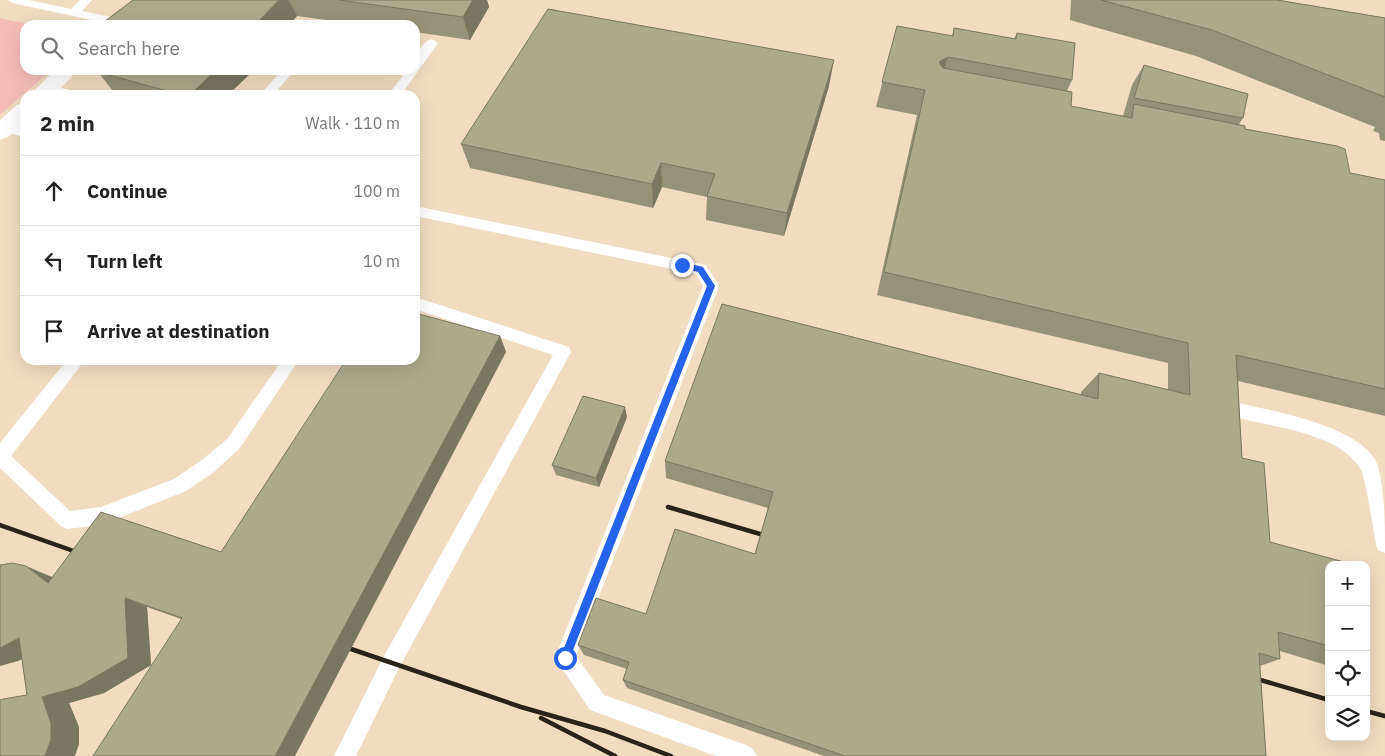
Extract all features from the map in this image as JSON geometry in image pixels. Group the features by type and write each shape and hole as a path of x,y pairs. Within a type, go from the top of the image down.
{"street":[{"path":"47,90 63,75"},
{"path":"10,131 20,117"}],"lane":[{"path":"13,0 73,13 120,19"},
{"path":"73,13 86,0"},
{"path":"420,60 432,43"},
{"path":"271,90 284,75"},
{"path":"398,90 408,75"},
{"path":"420,212 701,269 711,286 565,658 597,703 746,756"},
{"path":"345,756 391,664 563,352 420,305"},
{"path":"73,365 0,456 67,520 101,516 180,485 208,466 234,443 288,365"},
{"path":"1229,408 1326,433 1351,446 1369,466 1385,544"}],"shaded area":[{"path":"0,18 20,22 20,75 45,75 28,90 20,90 20,97 0,115"}],"building":[{"path":"133,0 279,0 260,20 107,20"},
{"path":"339,0 473,0 463,17"},
{"path":"1101,0 1277,0 1385,18 1385,97 1212,30"},
{"path":"548,9 834,60 787,213 707,196 715,174 661,163 652,184 461,144"},
{"path":"897,26 953,36 954,28 1016,39 1017,33 1075,43 1072,80 948,57 939,62 943,68 1072,92 1071,106 1132,118 1134,104 1245,126 1245,129 1337,146 1345,149 1350,173 1385,180 1385,389 1236,355 1242,458 1264,463 1270,542 1340,561 1325,561 1325,645 1278,632 1280,659 1259,653 1266,756 845,756 623,680 629,662 578,645 596,598 646,614 675,529 755,554 773,492 665,461 722,304 1098,399 1099,373 1190,395 1188,343 884,272 925,90 882,82"},
{"path":"1144,65 1248,94 1243,118 1134,98"},
{"path":"109,75 211,75 195,90 164,90"},
{"path":"420,314 500,336 275,756 93,756 182,618 125,598 128,658 78,687 42,697 51,723 51,740 45,756 0,756 0,700 27,695 19,638 0,648 0,565 12,563 26,566 48,583 101,512 221,552 343,365 420,365"},
{"path":"583,396 625,407 596,478 552,465"}],"railway":[{"path":"668,507 774,538"},
{"path":"0,525 85,555"},
{"path":"351,649 521,707 605,731 671,756"},
{"path":"1247,676 1325,699"},
{"path":"1370,712 1385,716"},
{"path":"541,718 615,756"}],"route":[{"path":"565,658 711,286 701,269 682,265"}]}
